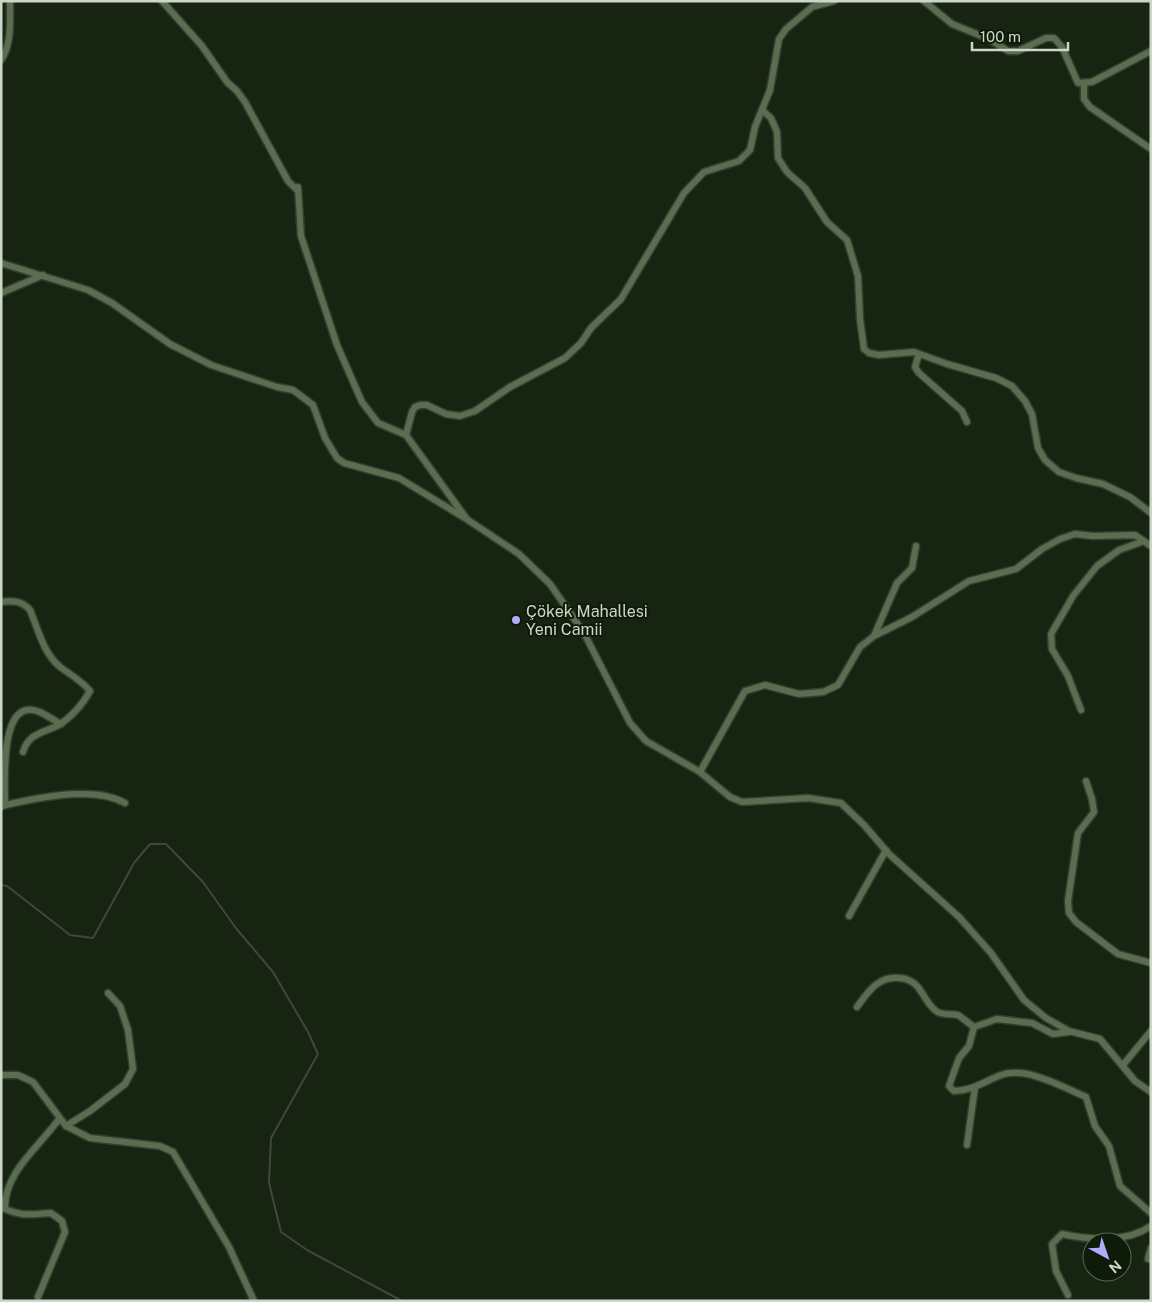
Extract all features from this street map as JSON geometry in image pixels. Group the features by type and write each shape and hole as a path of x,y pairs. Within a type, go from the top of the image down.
{"street":[{"path":"1,60 6,53 10,1"},
{"path":"162,1 202,46 227,82 245,102 288,181 298,189 301,236 337,346 362,402 378,423 406,435 468,520"},
{"path":"406,435 415,407 427,405 446,414 460,416 475,411 510,387 565,358 581,343 603,315 621,299 684,192 704,172 739,161 750,150 755,127 770,90 779,39 786,29 810,4 834,1"},
{"path":"924,1 952,24 990,39 1008,51 1018,51 1046,38 1054,38 1062,47 1074,78 1078,83 1092,82 1151,52"},
{"path":"1084,84 1084,99 1090,107 1151,149"},
{"path":"762,110 771,118 777,132 778,158 787,172 805,188 827,222 847,240 858,276 860,319 864,349 869,353 879,355 903,352 919,354 996,378 1012,386 1025,401 1032,414 1038,448 1045,460 1060,472 1076,478 1104,484 1130,497 1151,513"},
{"path":"1,264 88,290 112,303 170,344 211,365 277,387 293,390 313,405 325,438 337,458 344,462 399,478 519,554 550,584 584,632 630,723 646,742 700,772 730,797 742,802 808,798 841,802 915,879 959,917 991,953 1024,1000 1046,1018 1069,1032 1100,1039 1135,1080 1151,1092"},
{"path":"1,293 43,275"},
{"path":"919,354 915,366 919,373 962,411 967,422"},
{"path":"700,772 745,691 765,685 799,694 823,692 838,686 860,648 874,636 912,617 969,581 1016,569 1042,549 1060,539 1075,534 1093,536 1135,535 1151,546"},
{"path":"1082,710 1068,676 1052,649 1051,634 1073,596 1097,566 1119,550 1144,541"},
{"path":"874,636 897,584 912,568 916,546"},
{"path":"1,602 20,602 26,605 30,610 47,653 90,691 84,704 61,724 35,734 25,745 23,752"},
{"path":"61,724 34,710 20,712 9,722 4,741 3,806 72,794 117,799 125,803"},
{"path":"1086,781 1094,812 1078,833 1068,901 1069,913 1076,922 1118,954 1151,963"},
{"path":"849,916 886,850"},
{"path":"857,1008 872,988 881,980 891,977 902,978 916,986 925,1000 936,1011 959,1016 974,1027"},
{"path":"66,1126 90,1111 125,1084 133,1069 128,1030 120,1006 108,993"},
{"path":"974,1027 997,1019 1032,1023 1053,1034 1069,1032"},
{"path":"974,1027 969,1046 959,1058 949,1086 954,1091 963,1091 1004,1074 1032,1074 1086,1097 1095,1126 1109,1146 1120,1186 1151,1214"},
{"path":"1123,1065 1151,1031"},
{"path":"1,1075 18,1075 33,1082 66,1126 90,1138 160,1146 172,1152 230,1247 254,1301"},
{"path":"966,1145 976,1087"},
{"path":"38,1297 65,1232 62,1221 51,1213 24,1216 3,1209 10,1185 18,1170 59,1119"},
{"path":"1068,1295 1056,1272 1052,1244 1062,1234 1085,1239 1120,1237 1143,1232 1151,1227"},
{"path":"1151,1248 1148,1259 1151,1259"}],"waterway":[{"path":"1,885 7,886 70,935 93,938 134,863 150,844 166,844 203,882 235,927 273,972 308,1032 318,1054 271,1138 269,1183 281,1232 307,1250 402,1301"}],"place":[{"name":"Çökek Mahallesi Yeni Camii","path":"516,620"}]}
